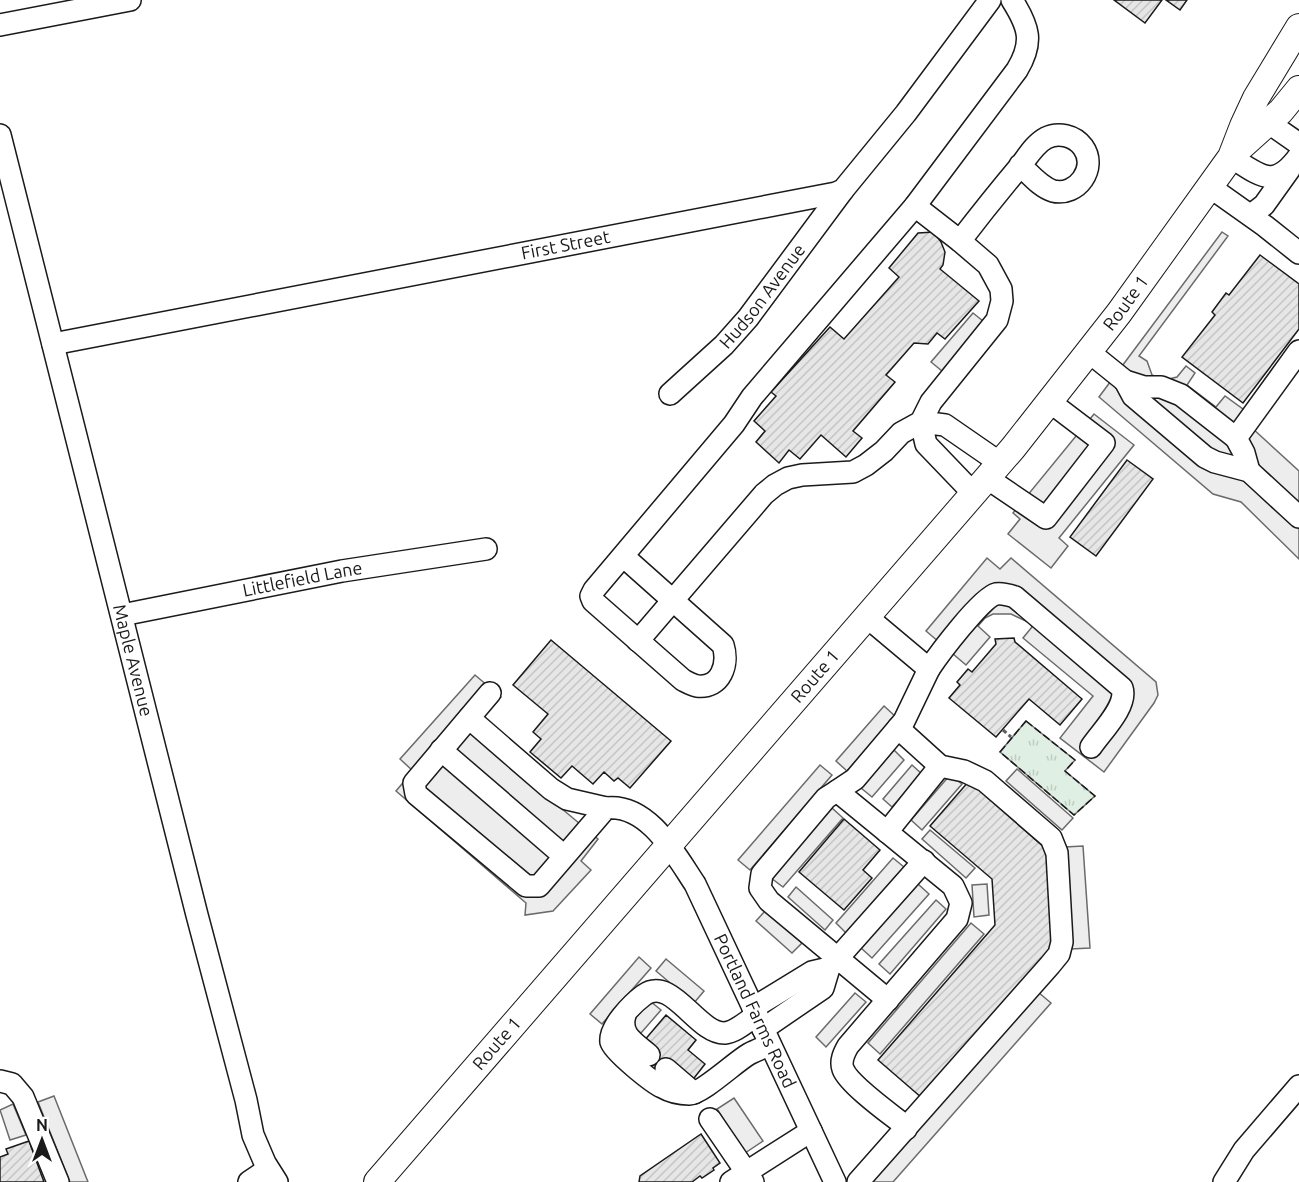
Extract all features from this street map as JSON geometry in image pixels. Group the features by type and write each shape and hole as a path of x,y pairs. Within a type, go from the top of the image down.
{"main road":[{"name":"Route 1","path":"377,1182 987,478 1050,402 1232,155 1256,98 1299,27"},
{"name":"Route 1","path":"1232,155 1269,123 1299,89"}],"street":[{"path":"0,25 130,0"},
{"path":"843,190 906,113 990,0"},
{"path":"623,556 723,645 725,669 719,677 704,685 692,684 683,680 593,601 591,596 594,590 734,424 752,398 915,206 1024,59 1029,44 1029,35 1012,0"},
{"path":"1269,123 1297,155"},
{"name":"Maple Avenue","path":"0,135 253,1135 273,1176"},
{"path":"1232,155 1261,176 1268,178 1277,176 1297,155"},
{"path":"1251,215 1264,205 1297,155"},
{"path":"960,241 1020,165"},
{"path":"1210,187 1251,215 1299,253"},
{"name":"First Street","path":"53,344 540,249 829,196 843,190"},
{"name":"Hudson Avenue","path":"670,394 724,345 748,318 843,190"},
{"path":"638,641 764,494 775,485 802,475 853,472 866,465 884,451 901,433 921,422 931,402 997,320 1000,310 1000,289 995,276 977,254 915,206"},
{"path":"1236,438 1299,351"},
{"path":"1089,352 1125,381 1144,387 1161,387 1181,395 1236,438 1244,453 1249,471"},
{"path":"1125,381 1133,396 1205,457 1249,471 1299,517"},
{"path":"921,422 926,444 987,478 1046,518 1104,443 1050,402"},
{"path":"921,422 945,425 987,478"},
{"name":"Littlefield Lane","path":"122,615 342,571 486,549"},
{"path":"888,1000 834,963 769,901 760,888 759,881 762,874 826,798 855,779 904,721 929,669 939,654 984,602 996,594 1008,594 1015,597 1122,688 1124,692 1122,704 1090,747"},
{"path":"867,617 929,669"},
{"path":"490,693 414,783 416,794 526,886 539,886 606,808"},
{"name":"Portland Farms Road","path":"469,718 551,789 567,799 606,808 616,807 635,813 646,821 669,846 694,884 836,1182"},
{"path":"858,1182 1050,965 1059,954 1062,942 1057,853 1054,842 985,781 964,771 940,766 898,728"},
{"path":"441,750 564,856"},
{"path":"887,832 940,766"},
{"path":"837,791 954,886 959,896 960,913 953,924 848,1046 842,1058 842,1066 852,1081 906,1129"},
{"path":"761,1024 724,1033 709,1027 664,991 653,990 644,995 613,1029 613,1047 657,1085 690,1093 749,1054 761,1024 812,972 834,963 924,861"},
{"path":"625,1015 619,1026 618,1036 629,1049 646,1058"},
{"path":"724,1033 728,1048 736,1063"},
{"path":"664,1071 690,1093"},
{"path":"0,1081 12,1084 23,1097 58,1182"},
{"path":"1224,1182 1244,1150 1299,1086"},
{"path":"710,1119 744,1179 811,1131"},
{"path":"249,1182 273,1176"}],"path":[{"path":"1002,730 1011,737"}],"green space":[{"path":"1026,721 1075,760 1065,771 1095,796 1074,815 1000,752"}],"shaded area":[{"path":"1222,232 1228,236 1139,356 1147,361 1152,375 1165,380 1177,377 1186,366 1195,373 1187,385 1216,407 1225,396 1258,420 1252,428 1299,471 1299,559 1241,502 1213,494 1099,397"},
{"path":"973,313 983,321 942,371 931,362"},
{"path":"1094,414 1134,445 1059,538 1068,546 1051,568 1008,534 1020,519 1013,513"},
{"path":"987,558 1000,569 1011,558 1156,682 1158,695 1154,703 1104,772 1060,738 1093,696 1023,638 1032,627 1030,623 1011,614 993,614 985,618 978,626 990,637 966,665 926,631"},
{"path":"475,675 501,697 470,732 598,839 581,861 591,870 553,911 525,915 526,903 396,791 413,771 400,759"},
{"path":"884,706 895,716 847,771 836,761"},
{"path":"894,750 904,760 872,797 861,788"},
{"path":"820,765 832,775 750,870 738,860"},
{"path":"912,765 922,774 892,807 883,799"},
{"path":"1017,769 1073,818 1062,830 1006,781"},
{"path":"950,775 962,784 922,830 911,820"},
{"path":"832,808 843,818 783,887 771,878"},
{"path":"930,830 975,868 966,878 922,839"},
{"path":"1083,846 1090,948 1071,949 1065,847"},
{"path":"893,858 904,867 846,933 836,923"},
{"path":"918,884 929,894 872,958 861,948"},
{"path":"987,884 989,915 974,917 972,885"},
{"path":"796,887 833,920 825,930 788,897"},
{"path":"936,900 946,909 890,974 879,964"},
{"path":"765,911 802,943 792,953 756,921"},
{"path":"971,923 984,934 880,1054 868,1043"},
{"path":"639,957 651,968 602,1024 590,1014"},
{"path":"666,959 704,991 694,1003 656,971"},
{"path":"1038,992 1051,1003 893,1182 873,1182 871,1180"},
{"path":"855,993 866,1002 826,1047 816,1037"},
{"path":"650,1001 661,1010 641,1033 630,1024"},
{"path":"54,1096 88,1182 70,1182 38,1102"},
{"path":"734,1098 763,1141 745,1153 717,1109"},
{"path":"13,1104 26,1135 10,1140 0,1110"}],"building":[{"path":"1114,0 1162,0 1145,23"},
{"path":"1166,0 1187,0 1180,10"},
{"path":"934,232 945,252 940,269 979,301 945,339 937,333 928,344 914,343 886,375 895,382 853,431 862,438 846,457 821,435 800,459 789,450 779,463 756,442 765,431 754,421 776,396 771,392 830,327 844,339 899,277 889,268 918,233"},
{"path":"1260,255 1299,284 1299,329 1243,403 1182,357 1215,315 1212,312 1226,293 1229,295"},
{"path":"1127,460 1153,479 1096,556 1070,537"},
{"path":"1014,638 1015,642 1082,699 1060,725 1029,699 996,737 949,698 960,685 957,682 968,669 972,672 996,644 995,639"},
{"path":"551,640 671,741 630,788 618,778 614,781 604,772 593,784 572,766 561,778 530,752 541,739 533,732 548,714 513,685"},
{"path":"969,781 1046,849 1054,946 922,1098 878,1060 995,925 992,879 930,826"},
{"path":"844,819 880,850 863,870 872,878 844,910 799,872"},
{"path":"666,1015 696,1040 688,1050 705,1064 691,1082 659,1077 642,1062 643,1042"},
{"path":"701,1134 720,1163 713,1168 714,1170 692,1182 639,1182 640,1176"},
{"path":"29,1141 44,1182 0,1182 0,1157 8,1154 6,1149"}],"tunnel":[{"path":"644,1060 661,1074"}],"fence":[{"path":"1026,721 1075,760 1065,771 1095,796 1074,815 1000,752 1026,721"}]}
